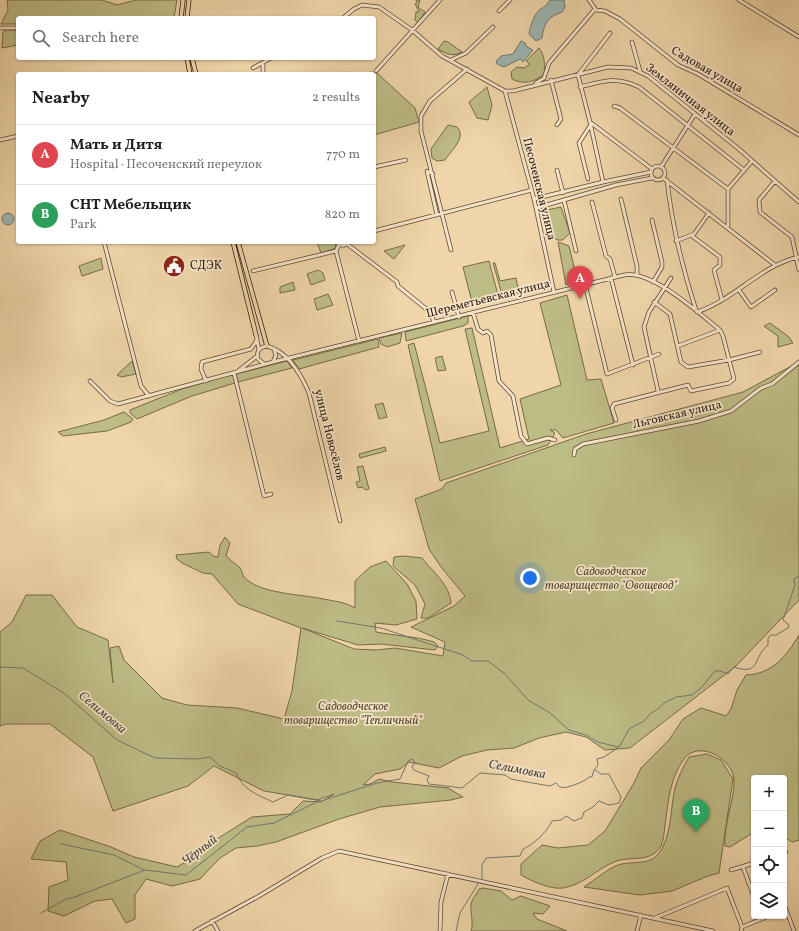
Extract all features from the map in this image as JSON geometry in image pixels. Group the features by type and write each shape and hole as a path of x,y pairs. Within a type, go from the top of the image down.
{"main road":[{"path":"182,16 183,0"},
{"path":"187,16 188,0"},
{"path":"187,60 190,72"},
{"path":"192,60 196,72"},
{"path":"233,244 256,335"},
{"path":"239,244 267,346"}],"street":[{"path":"376,71 440,0"},
{"path":"499,11 510,0"},
{"path":"738,0 799,36"},
{"path":"535,85 544,78 549,64 595,9 590,2"},
{"path":"346,16 354,8 362,5 380,7 412,30 435,51 505,91"},
{"name":"Садовая улица","path":"595,9 611,14 620,19 645,41 678,65 698,74 799,135"},
{"path":"451,60 466,54 493,26"},
{"path":"0,28 16,28"},
{"path":"603,182 578,75 610,33"},
{"path":"632,42 640,71"},
{"path":"253,68 267,60"},
{"path":"263,65 263,72"},
{"name":"Земляничная улица","path":"505,91 513,91 551,80 608,67 618,66 640,71 695,114 799,202"},
{"path":"451,250 421,131 421,116 430,101 467,69"},
{"name":"Земляничная улица","path":"580,87 611,79 631,83 644,91 687,126"},
{"path":"551,80 561,118 557,125"},
{"name":"Песоченская улица","path":"505,91 532,190 554,292"},
{"path":"614,106 620,108 728,189"},
{"path":"661,167 695,114"},
{"path":"590,124 651,171 652,178"},
{"path":"588,179 579,143 590,124"},
{"path":"687,126 744,170"},
{"path":"0,140 16,136"},
{"path":"376,168 406,160"},
{"path":"728,227 728,189 752,161"},
{"path":"534,199 651,171 655,167 661,167"},
{"path":"661,167 665,172 663,178"},
{"path":"557,170 563,192"},
{"path":"433,174 427,172 437,215"},
{"path":"536,208 652,178 656,180 663,178 775,265"},
{"path":"667,180 670,212 682,268 697,312"},
{"path":"775,181 759,200 760,212 792,237 799,270"},
{"path":"376,230 532,190"},
{"path":"616,420 612,408 614,404 688,385 691,391 730,383 734,379 724,336 720,330 685,301 637,274 637,266 621,199"},
{"path":"564,200 576,251"},
{"path":"592,202 606,256 610,260 633,365"},
{"path":"676,241 692,236 709,213"},
{"path":"652,220 662,262 662,267 653,282"},
{"path":"692,236 720,257 720,265 714,270 722,300"},
{"path":"105,244 141,386 149,396"},
{"path":"338,244 336,251 359,340"},
{"path":"349,244 397,282 398,286 429,310 434,322"},
{"path":"253,271 336,251"},
{"path":"697,312 712,307 775,265 797,257"},
{"name":"Шереметьевская улица","path":"273,362 459,317 613,277 637,274"},
{"path":"658,392 644,327 648,312 670,278"},
{"path":"585,284 607,374 659,354"},
{"path":"739,290 751,307 775,290"},
{"path":"452,292 459,317"},
{"path":"654,302 670,314 681,362 688,367 729,360 760,352"},
{"path":"473,313 478,329 483,333 487,332 491,335 499,381 513,396 521,436 527,444 548,438 556,440"},
{"path":"678,346 720,330"},
{"path":"256,335 258,350 257,356 259,362 264,364"},
{"path":"251,349 257,340"},
{"path":"206,380 201,369 202,362 251,349 258,350 267,346 288,358"},
{"path":"90,381 110,400 118,404 273,362 276,355 274,350"},
{"path":"234,373 257,356"},
{"name":"улица Новосёлов","path":"288,358 299,374 309,393 340,521"},
{"name":"Льговская улица","path":"574,454 575,449 583,444 699,421 731,411 761,388 772,384 799,362"},
{"path":"234,373 264,496 271,494"},
{"path":"195,931 259,896 322,858 339,851 712,931"},
{"path":"731,870 751,864"},
{"path":"743,867 751,889"},
{"path":"440,931 441,902 448,874"},
{"path":"655,918 727,888 742,927 741,931"},
{"path":"637,931 641,915"},
{"path":"787,915 794,931"},
{"path":"742,927 758,919"},
{"path":"212,921 218,931"}],"green space":[{"path":"7,0 102,0 117,5 136,0 177,0 174,16 16,16 16,24 1,24 8,10"},
{"path":"416,0 420,0 418,7 425,12 418,23 415,20 416,12 419,12 415,4 417,3"},
{"path":"6,30 16,31 16,45 2,48 3,32"},
{"path":"444,41 448,42 462,52 459,54 450,54 438,49"},
{"path":"539,48 543,57 544,74 541,77 529,82 521,82 512,79 511,72 517,67 524,68 530,64 526,61"},
{"path":"376,73 415,108 419,122 376,134"},
{"path":"487,87 492,105 488,120 477,118 469,102"},
{"path":"448,125 457,127 460,131 459,139 445,160 437,161 432,158 431,149"},
{"path":"561,207 570,233 563,240 557,240 553,237 547,210"},
{"path":"558,242 569,246 577,279 566,285"},
{"path":"318,244 335,244 336,248 321,253"},
{"path":"405,245 394,259 384,251"},
{"path":"101,258 103,269 82,276 79,266"},
{"path":"489,261 498,295 472,302 463,267"},
{"path":"493,263 495,263 500,281 516,278 519,293 502,295"},
{"path":"318,270 323,273 325,280 311,285 307,274"},
{"path":"293,282 295,290 280,293 280,287"},
{"path":"328,294 333,305 317,310 314,299"},
{"path":"567,295 587,380 601,379 614,423 563,438 556,430 550,430 555,433 548,445 440,481 408,345 414,343 440,443 489,431 465,329 472,328 500,448 529,439 520,399 561,385 540,303"},
{"path":"468,316 468,323 463,326 406,341 405,332"},
{"path":"770,323 789,337 793,343 778,347 778,336 764,326"},
{"path":"402,333 400,343 387,347 381,344 379,338"},
{"path":"378,339 379,347 299,369 293,360"},
{"path":"442,356 446,370 438,371 435,358"},
{"path":"132,361 136,374 121,377 117,375"},
{"path":"287,361 292,368 238,382 236,374"},
{"path":"799,362 799,600 736,666 630,748 605,750 586,737 566,732 539,738 514,748 487,750 462,756 439,768 409,762 400,769 375,774 363,785 370,784 379,779 392,782 448,788 463,797 451,800 380,807 339,819 276,842 236,848 220,858 200,879 172,886 146,879 135,895 135,919 126,923 112,899 95,901 64,916 48,911 49,887 68,880 66,862 31,859 40,841 60,830 111,847 134,857 177,867 196,856 220,837 252,817 290,814 303,801 321,802 334,794 318,800 264,791 214,766 188,786 113,811 93,757 50,724 6,724 0,726 0,632 12,622 26,595 52,595 77,627 108,640 113,683 110,648 119,646 124,660 162,698 187,705 237,708 284,719 292,691 301,628 238,604 212,574 203,573 182,563 177,559 176,555 209,552 213,556 218,557 220,545 225,537 230,543 226,556 240,568 244,577 251,583 270,590 335,601 355,608 355,581 370,567 386,561 407,584 416,601 417,619 396,625 375,623 376,632 420,638 434,642 438,646 435,650 381,644 358,645 302,628 354,649 376,650 395,648 443,656 445,642 411,627 454,606 465,596 441,567 429,549 415,499 442,489 446,483 586,434 743,392"},
{"path":"233,374 235,383 192,396 137,419 130,413 130,410 182,389"},
{"path":"383,403 387,417 379,419 375,405"},
{"path":"124,412 133,419 131,422 107,431 63,436 58,432 104,420"},
{"path":"385,447 386,451 360,458 359,454"},
{"path":"363,466 369,489 366,490 362,487 358,488 356,482 360,481 357,467"},
{"path":"403,556 422,558 444,584 450,596 451,603 428,618 421,618 425,604 415,585 393,566 394,557"},
{"path":"799,635 799,840 792,842 787,839 787,775 751,775 751,834 730,847 725,846 726,829 734,788 732,772 722,759 714,754 706,751 698,751 690,753 679,766 669,799 663,841 657,852 646,857 614,862 577,884 563,888 553,888 521,875 521,864 542,845 558,848 588,845 605,831 634,783 641,768 669,740 683,719 701,708 726,716 731,709 737,690 746,675 755,674 771,668 789,650"},
{"path":"707,754 721,760 733,779 719,873 672,891 640,895 584,887 618,865 650,860 660,852 667,835 675,788 683,769 689,757"},
{"path":"483,888 501,891 512,900 521,896 550,906 543,914 533,913 537,919 567,931 471,931 471,907 473,898 479,889"}],"water":[{"path":"550,0 564,0 565,7 562,12 550,18 544,28 542,38 536,41 529,34 531,24 536,14"},
{"path":"521,41 533,50 523,62 520,59 504,67 497,64 496,61 501,56 513,54"},
{"path":"6,213 10,213 14,219 10,225 6,225 2,221 2,217"}],"waterway":[{"name":"Селимовка","path":"0,667 23,668 65,694 117,740 155,758 196,759 210,757 220,766 236,773 247,788 273,802 288,795 321,801 377,783 400,779 408,761 412,759 415,762 412,767 414,770 429,776 427,780 429,784 462,788 480,773 505,775 511,779 550,786 556,783 563,788 580,783 589,777 592,777 594,770 598,765 597,759 604,757 619,747 629,729 644,721 651,713 657,710 664,703 676,697 692,695 701,688 715,671 728,674 734,667 743,669 752,667 768,645 768,638 771,635 776,635 788,628 789,625 783,620 795,585 794,579 799,576"},
{"path":"337,621 381,628 463,655 472,661 488,661 505,674 528,700 550,713 569,730 586,735 598,742 618,747"},
{"path":"482,879 482,865 486,858 520,856 523,849 540,837 552,821 561,820 566,816 574,821 582,818 584,812 593,807 599,801 609,805 619,803 621,797 609,774 601,774 595,770"},
{"name":"Чёрный","path":"41,913 66,899 75,897 145,870 186,875 247,827 274,823 319,801"},
{"path":"61,844 114,855 144,870"},
{"path":"456,931 460,913 478,884"}],"place":[{"name":"СДЭК","path":"174,266"},
{"name":"Мать и Дитя","path":"580,299"},
{"name":"СНТ Мебельщик","path":"696,832"}],"park label":[{"name":"Садоводческое товарищество \"Овощевод\"","path":"611,579"},
{"name":"Садоводческое товарищество \"Тепличный\"","path":"353,714"}]}
